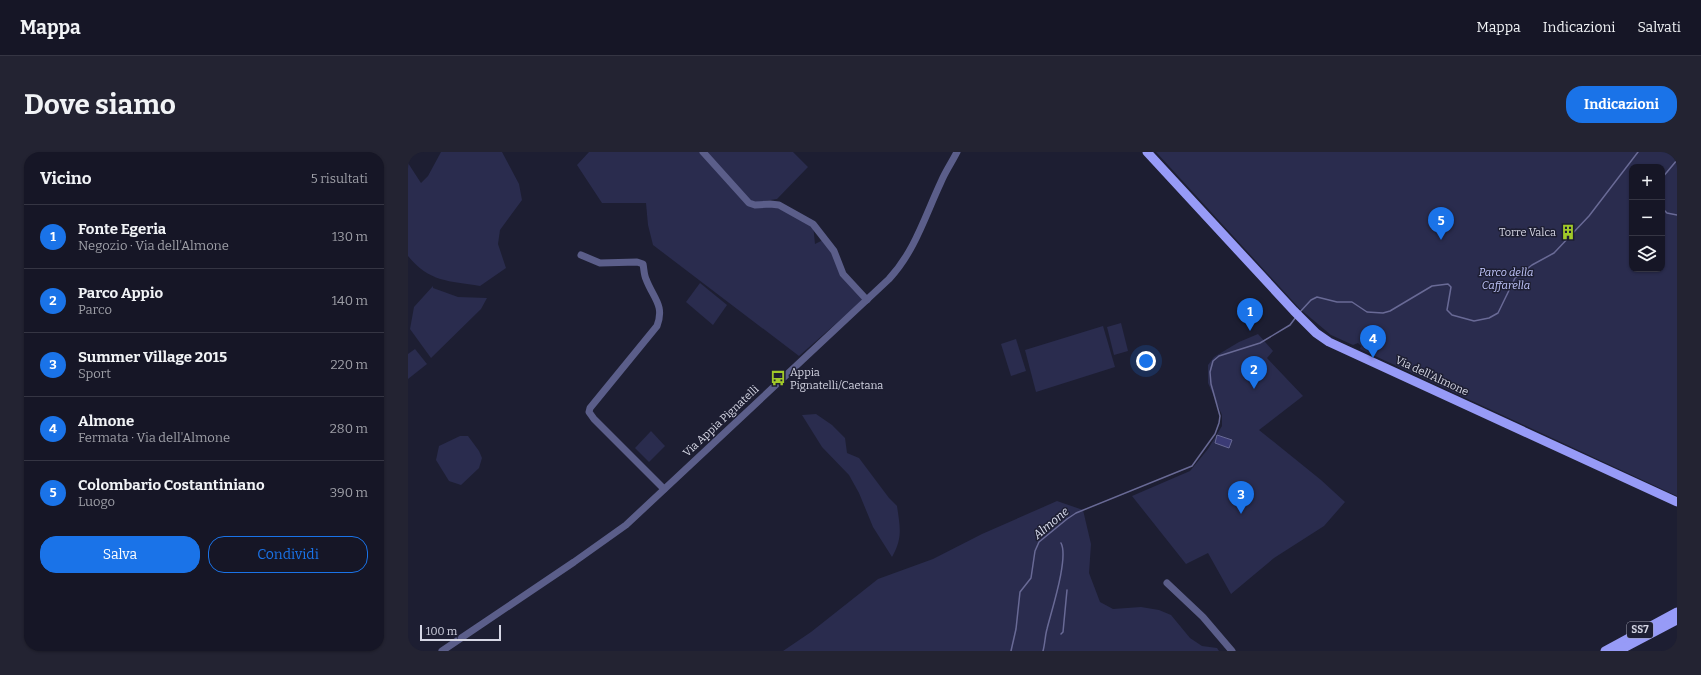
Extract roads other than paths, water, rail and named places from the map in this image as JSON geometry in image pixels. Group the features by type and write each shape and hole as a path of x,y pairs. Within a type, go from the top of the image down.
{"main road":[{"name":"Via dell'Almone","path":"1147,152 1316,333 1341,348 1677,502"},
{"name":"SS7","path":"1604,651 1677,612"},
{"name":"SS7","path":"1618,651 1677,620"}],"street":[{"path":"703,152 749,203 755,205 779,205 815,226 834,251 843,274 867,300"},
{"name":"Via Appia Pignatelli","path":"442,651 608,538 630,521 867,300 897,270 908,255 919,235 941,181 957,152"},
{"path":"581,255 600,263 637,262 643,264 645,278 660,308 660,319 653,333 590,408 589,412 664,489"},
{"path":"1166,583 1203,617 1232,651"}],"waterway":[{"name":"Almone","path":"1299,313 1311,300 1317,297 1337,302 1352,302 1367,312 1383,313 1390,311 1432,286 1448,284 1451,287 1447,310 1452,315 1474,321 1489,318 1498,313 1515,278 1532,265 1554,253 1589,216 1638,152"},
{"path":"1665,174 1677,160"},
{"path":"1665,211 1667,213 1677,215"},
{"name":"Almone","path":"1011,651 1016,629 1020,592 1031,578 1035,551 1039,542 1076,513 1192,466 1215,434 1219,423 1220,416 1211,384 1210,372 1213,361 1219,356 1260,343 1290,325 1296,317"},
{"path":"1043,651 1046,632 1061,572 1063,560 1061,543"},
{"path":"1061,634 1063,632 1067,590"}],"place":[{"name":"Torre Valca","path":"1568,232"},
{"name":"Colombario Costantiniano","path":"1441,240"},
{"name":"Fonte Egeria","path":"1250,331"},
{"name":"Almone","path":"1373,358"},
{"name":"Appia Pignatelli/Caetana","path":"778,378"},
{"name":"Parco Appio","path":"1254,389"},
{"name":"Summer Village 2015","path":"1241,514"}],"park label":[{"name":"Parco della Caffarella","path":"1506,278"}]}
